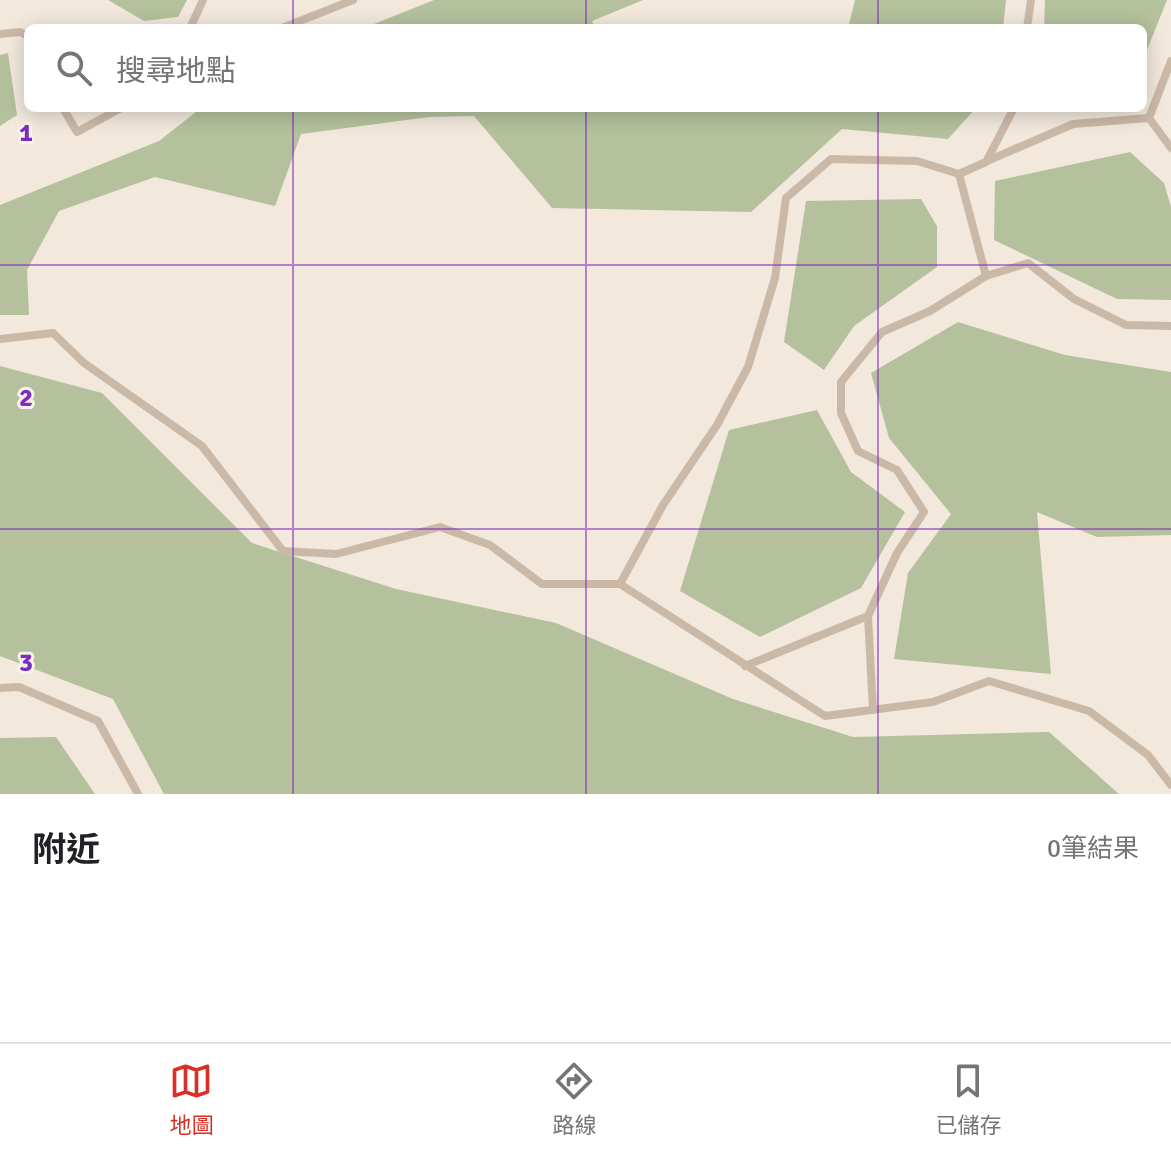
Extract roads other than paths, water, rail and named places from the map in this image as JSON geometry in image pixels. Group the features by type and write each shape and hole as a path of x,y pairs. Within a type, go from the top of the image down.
{"lane":[{"path":"192,24 203,0"},
{"path":"292,24 353,0"},
{"path":"1028,24 1031,0"},
{"path":"0,34 24,34"},
{"path":"1149,118 1171,61"},
{"path":"65,112 77,132 114,112"},
{"path":"986,162 1012,112"},
{"path":"1149,118 1171,148"},
{"path":"620,584 663,505 717,425 748,367 775,278 786,198 831,159 917,161 959,174 1073,124 1149,118"},
{"path":"959,174 986,276"},
{"path":"873,710 868,616 897,553 924,512 897,470 858,451 841,413 841,382 882,332 930,311 986,276 1028,263 1074,299 1126,325 1171,326"},
{"path":"0,339 53,333 84,363 202,446 283,551 336,554 440,527 490,545 542,584 620,584 825,716 933,702 989,681 1089,711 1148,755 1171,785"},
{"path":"745,666 868,616"},
{"path":"0,688 19,687 98,721 138,794"}]}
